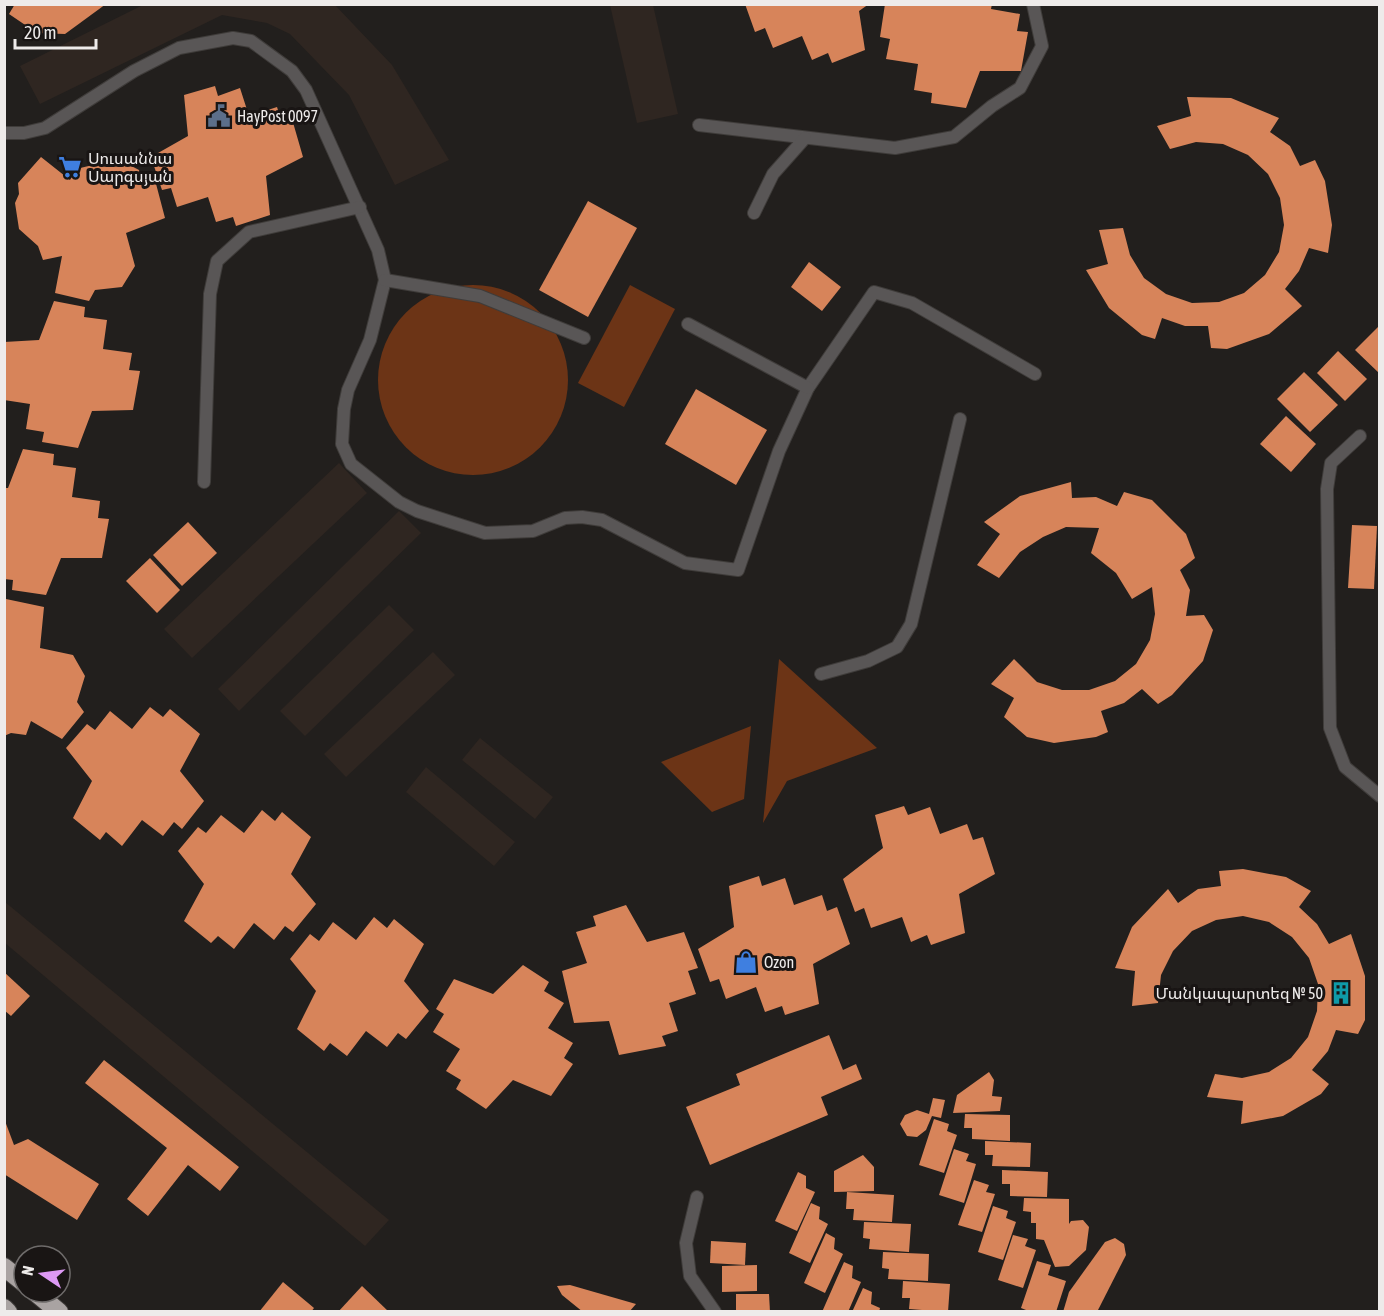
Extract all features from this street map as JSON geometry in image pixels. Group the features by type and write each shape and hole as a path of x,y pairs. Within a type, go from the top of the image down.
{"highway":[{"path":"4,1308 8,1311"}],"lane":[{"path":"699,125 895,148 954,137 992,106 1020,88 1042,46 1033,4"},
{"path":"4,133 24,133 45,128 134,70 179,48 233,38 251,40 292,72 306,90 360,207 378,250 385,280 370,340 348,390 342,444 351,464 399,502 417,511 485,533 533,531 565,518 582,517 602,520 685,563 738,570 779,451 808,388 874,292 912,303 1035,374"},
{"path":"754,213 773,174 805,138"},
{"path":"204,482 210,294 218,261 249,232 360,207"},
{"path":"385,280 480,296 584,338"},
{"path":"688,324 808,388"},
{"path":"821,674 868,661 897,647 911,624 960,420"},
{"path":"1360,436 1331,463 1327,489 1330,728 1345,767 1380,796"},
{"path":"697,1197 686,1243 690,1276 715,1311"}],"shaded area":[{"path":"145,4 335,5 392,65 449,160 395,185 349,95 290,34 267,23 222,15 40,104 20,66"},
{"path":"610,5 653,5 678,114 637,123"},
{"path":"464,285 482,285 518,296 533,306 547,320 564,352 568,380 564,408 557,425 547,440 533,454 501,471 482,475 464,475 428,464 413,454 399,440 382,408 378,389 378,371 389,335 399,320 413,306 445,289"},
{"path":"630,285 675,309 624,407 578,383"},
{"path":"339,463 367,493 192,658 164,629"},
{"path":"399,511 421,533 239,711 218,689"},
{"path":"389,605 414,630 305,736 280,711"},
{"path":"433,652 455,675 346,777 324,754"},
{"path":"779,659 877,748 787,781 763,823"},
{"path":"751,726 744,799 712,812 661,762"},
{"path":"480,738 553,797 535,819 462,760"},
{"path":"426,767 515,842 494,866 406,792"},
{"path":"5,902 389,1220 365,1246 5,943"}],"building":[{"path":"15,4 106,4 65,34 37,33 9,14"},
{"path":"745,4 869,4 859,11 865,50 832,63 828,53 812,60 802,36 773,48 765,28 755,32"},
{"path":"885,4 992,4 991,9 1020,14 1017,31 1028,32 1021,71 980,71 966,108 931,103 932,93 914,90 918,64 886,59 890,39 880,37"},
{"path":"215,86 218,96 240,88 249,116 277,107 282,123 292,119 303,157 266,176 270,215 236,226 233,217 216,222 208,197 177,207 171,188 162,190 151,157 188,136 184,95"},
{"path":"1187,97 1231,98 1279,118 1270,132 1290,146 1300,166 1315,160 1325,181 1332,225 1328,253 1309,248 1299,271 1285,289 1302,306 1269,334 1227,349 1211,348 1208,326 1185,326 1162,318 1155,339 1142,335 1109,308 1086,270 1108,264 1099,230 1123,228 1130,255 1144,278 1166,294 1192,303 1219,302 1244,293 1265,275 1279,252 1284,225 1280,198 1268,174 1248,155 1223,144 1196,142 1170,149 1157,126 1191,116"},
{"path":"41,157 70,180 76,169 118,159 139,170 141,183 155,180 165,218 126,233 135,266 122,287 95,290 89,301 55,293 62,256 43,260 38,246 19,229 15,203 19,194 18,183"},
{"path":"588,201 637,228 588,317 539,290"},
{"path":"809,262 841,287 822,311 791,287"},
{"path":"54,301 85,307 84,317 107,320 103,349 132,353 129,370 140,371 133,410 92,411 78,448 42,442 44,432 26,429 30,404 4,400 4,342 39,340"},
{"path":"1380,325 1380,374 1355,350"},
{"path":"1338,351 1367,379 1345,401 1317,373"},
{"path":"1304,372 1338,405 1310,432 1277,399"},
{"path":"696,389 767,430 736,485 665,444"},
{"path":"1286,416 1316,444 1291,472 1260,444"},
{"path":"23,449 54,454 53,465 76,468 72,497 100,501 98,518 109,519 102,558 61,558 46,595 12,590 13,580 4,579 4,488 8,488"},
{"path":"1071,482 1072,498 1096,497 1117,506 1124,492 1152,500 1186,534 1195,558 1180,570 1190,590 1186,616 1204,615 1213,630 1203,661 1172,695 1158,704 1142,689 1124,703 1101,711 1108,732 1096,737 1054,743 1027,737 1004,717 1014,698 991,684 1014,659 1037,682 1062,690 1089,690 1115,681 1136,664 1150,640 1155,614 1152,587 1132,599 1116,573 1091,553 1099,528 1066,527 1043,537 1020,552 999,578 977,565 1000,534 984,522 1020,496"},
{"path":"188,522 217,553 182,586 153,555"},
{"path":"1352,525 1377,526 1374,589 1348,588"},
{"path":"150,558 180,590 157,613 126,581"},
{"path":"6,599 44,607 40,648 73,655 85,676 77,702 84,712 62,739 31,721 26,735 11,733 4,736"},
{"path":"150,707 163,717 170,709 200,734 180,771 204,801 182,829 174,822 163,836 142,820 122,846 106,832 100,840 73,818 92,781 66,748 87,724 95,730 110,711 132,729"},
{"path":"904,806 908,815 930,807 940,834 967,824 973,840 983,837 995,874 959,894 965,933 931,945 927,935 911,942 902,917 871,928 864,908 855,912 843,879 883,848 875,815"},
{"path":"262,810 275,821 282,812 311,837 291,874 316,904 293,932 285,926 274,940 254,923 234,949 218,936 211,943 184,921 204,884 178,851 198,827 206,833 221,815 244,833"},
{"name":"Մանկապարտեզ № 50","path":"1243,869 1286,877 1311,891 1299,907 1317,924 1329,944 1351,934 1365,976 1365,1020 1358,1034 1336,1030 1328,1051 1312,1070 1329,1084 1321,1094 1283,1116 1241,1124 1243,1101 1207,1097 1215,1074 1242,1078 1269,1072 1291,1058 1308,1037 1317,1011 1318,984 1309,958 1292,937 1269,922 1243,916 1216,920 1192,931 1173,951 1161,975 1158,1003 1132,1006 1135,971 1115,968 1132,927 1168,889 1178,903 1198,889 1221,886 1219,871"},
{"path":"759,876 762,886 785,878 794,905 822,895 827,911 837,907 850,944 813,964 819,1004 785,1015 782,1006 765,1012 756,987 726,999 719,979 710,982 698,949 734,927 729,886"},
{"path":"626,905 647,942 684,932 698,968 688,971 696,994 669,1003 678,1031 662,1036 666,1046 619,1055 609,1021 574,1023 562,971 587,963 576,932 596,926 593,916"},
{"path":"374,917 387,928 394,919 424,944 404,981 429,1011 406,1039 398,1033 387,1047 366,1031 347,1056 330,1043 324,1051 297,1029 316,991 290,959 310,934 319,941 333,922 356,940"},
{"path":"523,965 549,982 544,991 564,1003 548,1028 573,1043 564,1058 573,1064 551,1096 513,1080 486,1109 456,1089 461,1080 446,1071 460,1049 433,1032 444,1014 436,1009 454,979 493,994"},
{"path":"4,972 30,996 11,1016 4,1010"},
{"path":"829,1035 843,1070 856,1064 862,1079 821,1097 828,1115 710,1165 686,1107 740,1085 736,1074"},
{"path":"104,1060 239,1167 220,1191 188,1165 148,1216 127,1199 167,1148 85,1083"},
{"path":"989,1072 994,1080 992,1096 1002,1097 1000,1111 953,1113 957,1095"},
{"path":"933,1098 945,1100 941,1118 932,1116 926,1130 917,1137 907,1136 900,1124 905,1115 917,1110 929,1114"},
{"path":"965,1114 1010,1115 1010,1141 972,1139 972,1128 964,1128"},
{"path":"934,1119 949,1124 947,1131 957,1135 944,1173 919,1165"},
{"path":"5,1121 14,1145 28,1139 99,1184 77,1220 4,1174"},
{"path":"985,1141 1031,1143 1030,1167 992,1166 993,1155 985,1155"},
{"path":"954,1149 969,1154 966,1161 976,1164 964,1203 939,1195"},
{"path":"863,1155 874,1167 874,1191 834,1192 834,1171"},
{"path":"1002,1170 1048,1172 1047,1197 1010,1196 1010,1184 1002,1184"},
{"path":"798,1172 806,1176 806,1188 815,1192 797,1231 775,1221"},
{"path":"974,1180 989,1185 986,1192 995,1194 982,1232 958,1225"},
{"path":"847,1192 894,1195 892,1222 853,1220 854,1209 846,1209"},
{"path":"1024,1198 1069,1199 1069,1224 1071,1221 1083,1220 1089,1227 1086,1250 1069,1266 1055,1267 1044,1240 1036,1239 1036,1223 1031,1223 1031,1212 1023,1211"},
{"path":"811,1203 820,1207 819,1219 828,1224 810,1263 789,1253"},
{"path":"993,1206 1008,1211 1006,1218 1016,1222 1003,1260 978,1252"},
{"path":"864,1222 911,1224 909,1252 869,1249 870,1239 863,1238"},
{"path":"826,1233 835,1238 834,1249 843,1254 825,1293 804,1283"},
{"path":"1013,1235 1028,1239 1025,1246 1036,1250 1023,1288 998,1280"},
{"path":"1115,1238 1124,1244 1126,1255 1097,1312 1063,1312 1069,1292 1105,1242"},
{"path":"711,1241 746,1243 745,1265 710,1263"},
{"path":"883,1252 929,1254 928,1281 888,1279 889,1269 882,1268"},
{"path":"1037,1261 1051,1265 1048,1275 1066,1281 1056,1312 1031,1312 1021,1308"},
{"path":"844,1262 853,1266 852,1278 861,1282 848,1312 822,1312"},
{"path":"757,1265 757,1291 722,1292 722,1266"},
{"path":"903,1281 950,1284 948,1312 909,1309 910,1298 902,1298"},
{"path":"283,1282 314,1308 311,1312 259,1312"},
{"path":"570,1285 636,1304 629,1312 583,1312 562,1295 557,1286"},
{"path":"362,1286 389,1312 338,1312"},
{"path":"863,1288 872,1292 871,1304 880,1308 879,1312 852,1312"},
{"path":"736,1294 769,1294 770,1312 736,1312"}],"place":[{"name":"HayPost 0097","path":"219,116"},
{"name":"Սուսաննա Սարգսյան","path":"70,167"},
{"name":"Ozon","path":"746,962"},
{"name":"Մանկապարտեզ № 50","path":"1341,993"}]}
